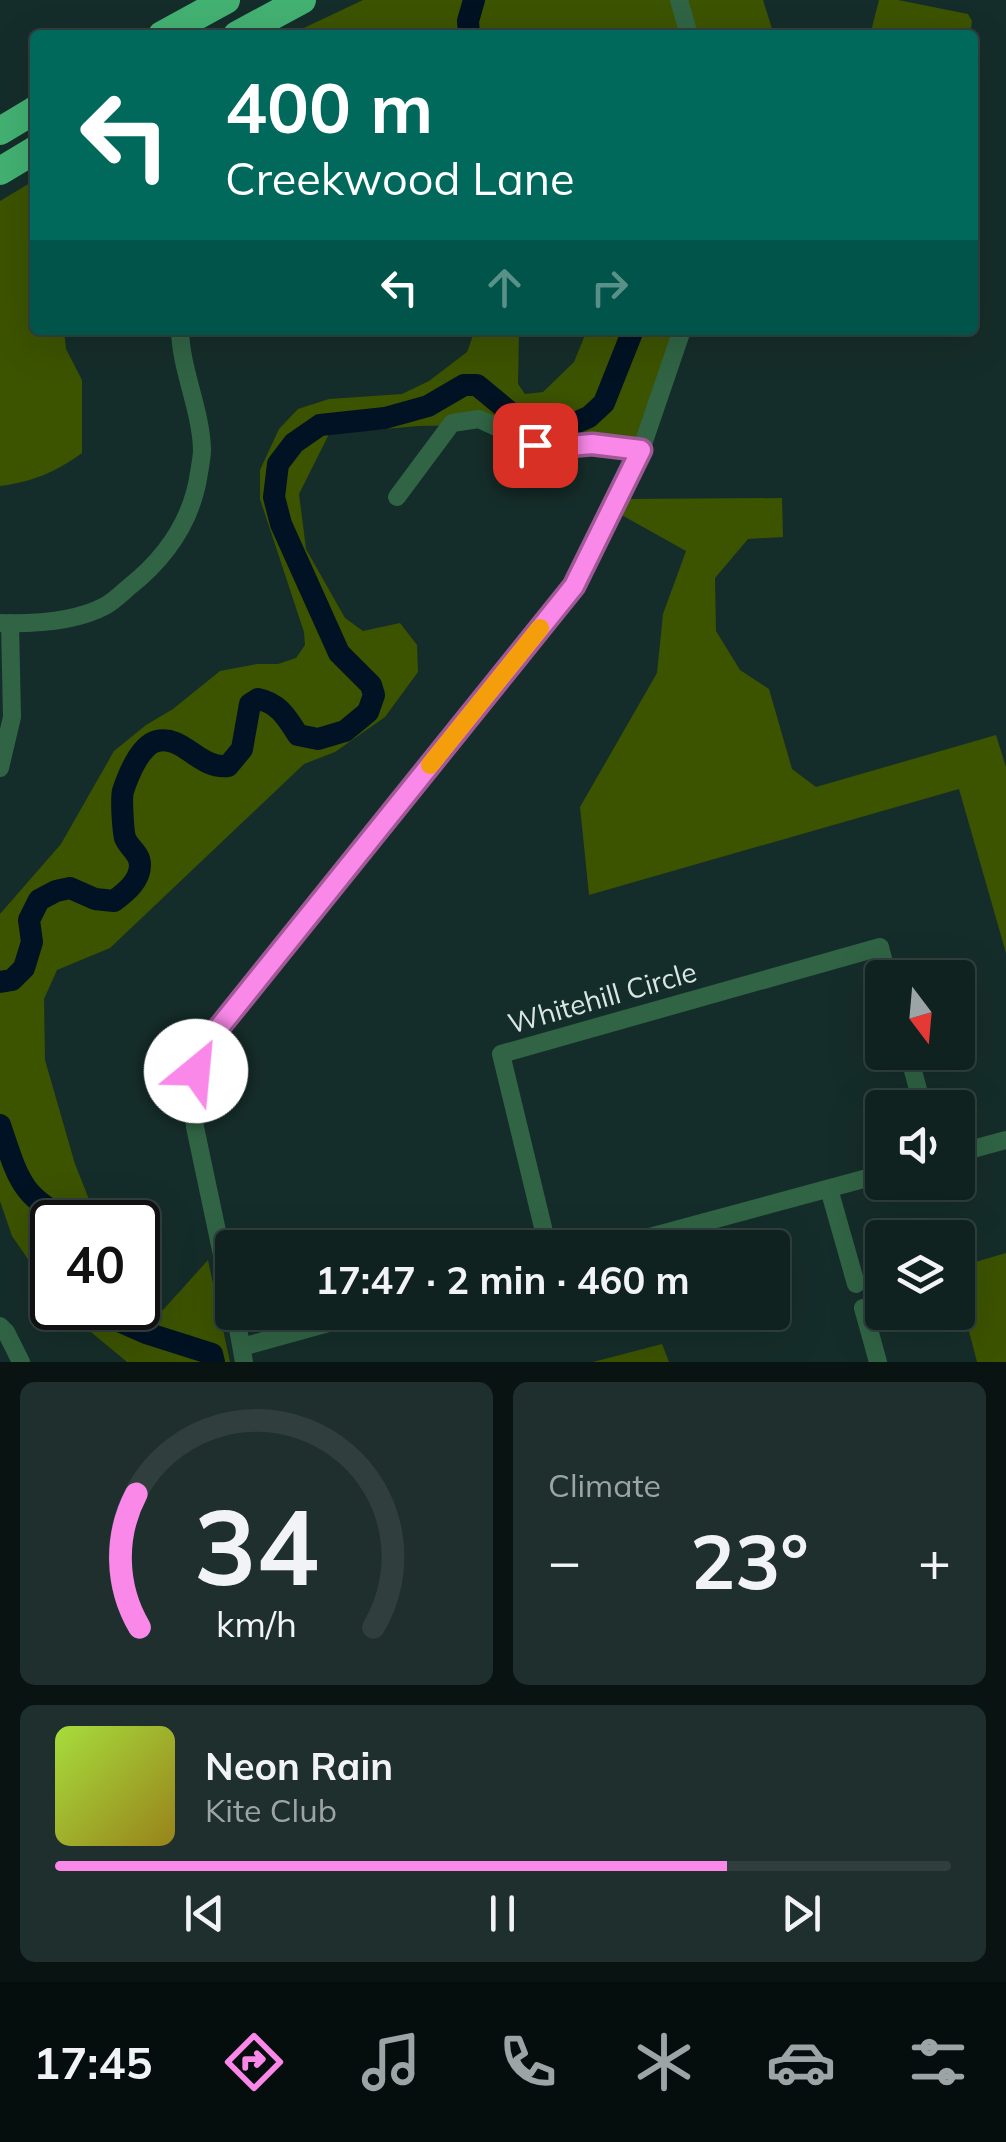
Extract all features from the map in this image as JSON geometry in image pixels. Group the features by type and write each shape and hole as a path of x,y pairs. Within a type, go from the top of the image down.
{"highway":[{"path":"171,30 226,0"},
{"path":"245,30 302,0"},
{"path":"0,131 30,113"},
{"path":"0,171 30,153"}],"street":[{"path":"679,0 688,30"},
{"path":"0,768 12,717 5,623 66,619 105,606 166,554 185,523 202,450 180,335"},
{"path":"217,1230 192,1100 201,1052 574,586 641,450 680,335"},
{"path":"397,498 452,423 479,419 535,445 592,444 641,450"},
{"name":"Whitehill Circle","path":"544,1230 501,1054 880,947 883,960"},
{"path":"975,1148 1006,1140"},
{"path":"677,1230 865,1179"},
{"path":"829,1190 856,1284"},
{"path":"863,1308 878,1362"},
{"path":"0,1326 22,1362"},
{"path":"243,1354 314,1330"}],"green space":[{"path":"363,0 763,0 772,30 300,30"},
{"path":"879,0 968,14 972,21 971,30 871,30"},
{"path":"30,183 30,335 65,335 66,349 82,380 82,453 43,475 0,486 0,201"},
{"path":"473,335 519,335 518,384 525,394 543,392 574,362 585,335 685,335 644,455 586,451 479,425 329,434 299,494 306,549 345,618 363,631 400,623 417,645 418,672 385,717 335,752 304,764 110,948 57,970 44,999 45,1060 89,1200 30,1200 30,1262 12,1236 0,1201 0,914 61,844 114,751 220,671 278,664 296,658 305,645 260,499 260,470 279,429 298,409 329,399 402,394 429,381 467,352"},
{"path":"782,498 783,537 748,539 715,578 716,631 740,670 769,689 792,769 816,787 996,735 1006,767 1006,953 959,789 589,895 580,807 657,673 663,614 686,551 618,513 625,499"},
{"path":"1006,1253 1006,1362 977,1362 969,1330 975,1330 975,1262"},
{"path":"208,1260 215,1292 215,1330 223,1330 230,1362 127,1362 88,1330 160,1330 160,1309"},
{"path":"662,1344 669,1362 593,1362"}],"waterway":[{"path":"469,30 474,0"},
{"path":"0,982 12,980 24,968 32,942 29,920 39,900 70,888 95,899 114,901 135,881 140,861 125,838 122,795 145,748 167,740 208,763 228,766 242,749 250,704 258,699 277,708 298,735 318,739 345,731 368,712 374,695 371,685 339,653 281,524 274,497 278,464 294,443 320,425 385,418 428,406 464,385 477,385 512,414 535,424 570,425 589,417 604,403 631,335"},
{"path":"0,1125 17,1173 37,1200"},
{"path":"139,1330 212,1354 214,1362"}],"slow traffic":[{"path":"430,765 540,628"}],"route":[{"path":"196,1071 201,1052 221,1025 574,586 641,450 592,444 535,445"}]}
